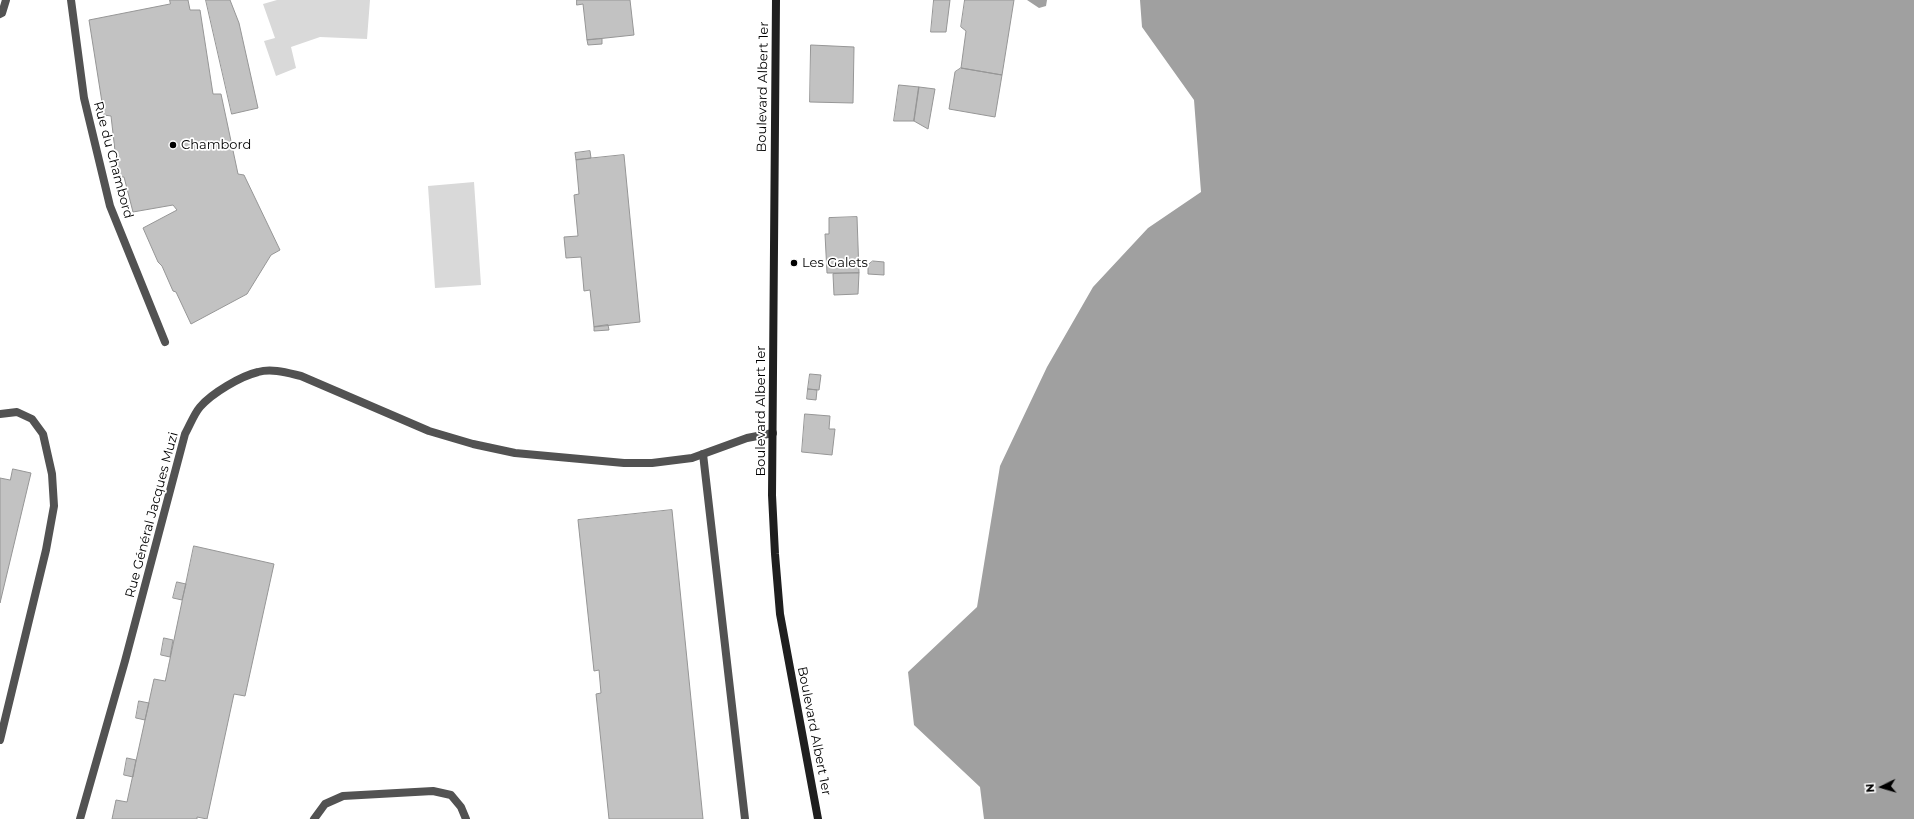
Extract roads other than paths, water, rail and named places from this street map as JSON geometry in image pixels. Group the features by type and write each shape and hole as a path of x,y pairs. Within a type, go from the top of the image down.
{"main road":[{"name":"Boulevard Albert 1er","path":"776,0 773,517 780,614 818,819"}],"street":[{"path":"0,14 2,13 6,0"},
{"name":"Rue du Chambord","path":"71,0 84,98 110,206 165,342"},
{"name":"Rue Général Jacques Muzi","path":"80,819 125,661 185,434 200,407 216,393 258,372 279,371 301,376 429,431 473,444 515,453 624,463 652,463 692,458 747,438 773,433"},
{"path":"0,414 17,412 32,419 43,434 52,474 54,506 46,550 0,740"},
{"path":"703,454 745,819"},
{"path":"314,819 325,804 343,796 433,791 451,794 461,807 466,819"}],"place":[{"name":"Chambord","path":"173,145"},
{"name":"Les Galets","path":"794,263"}]}
